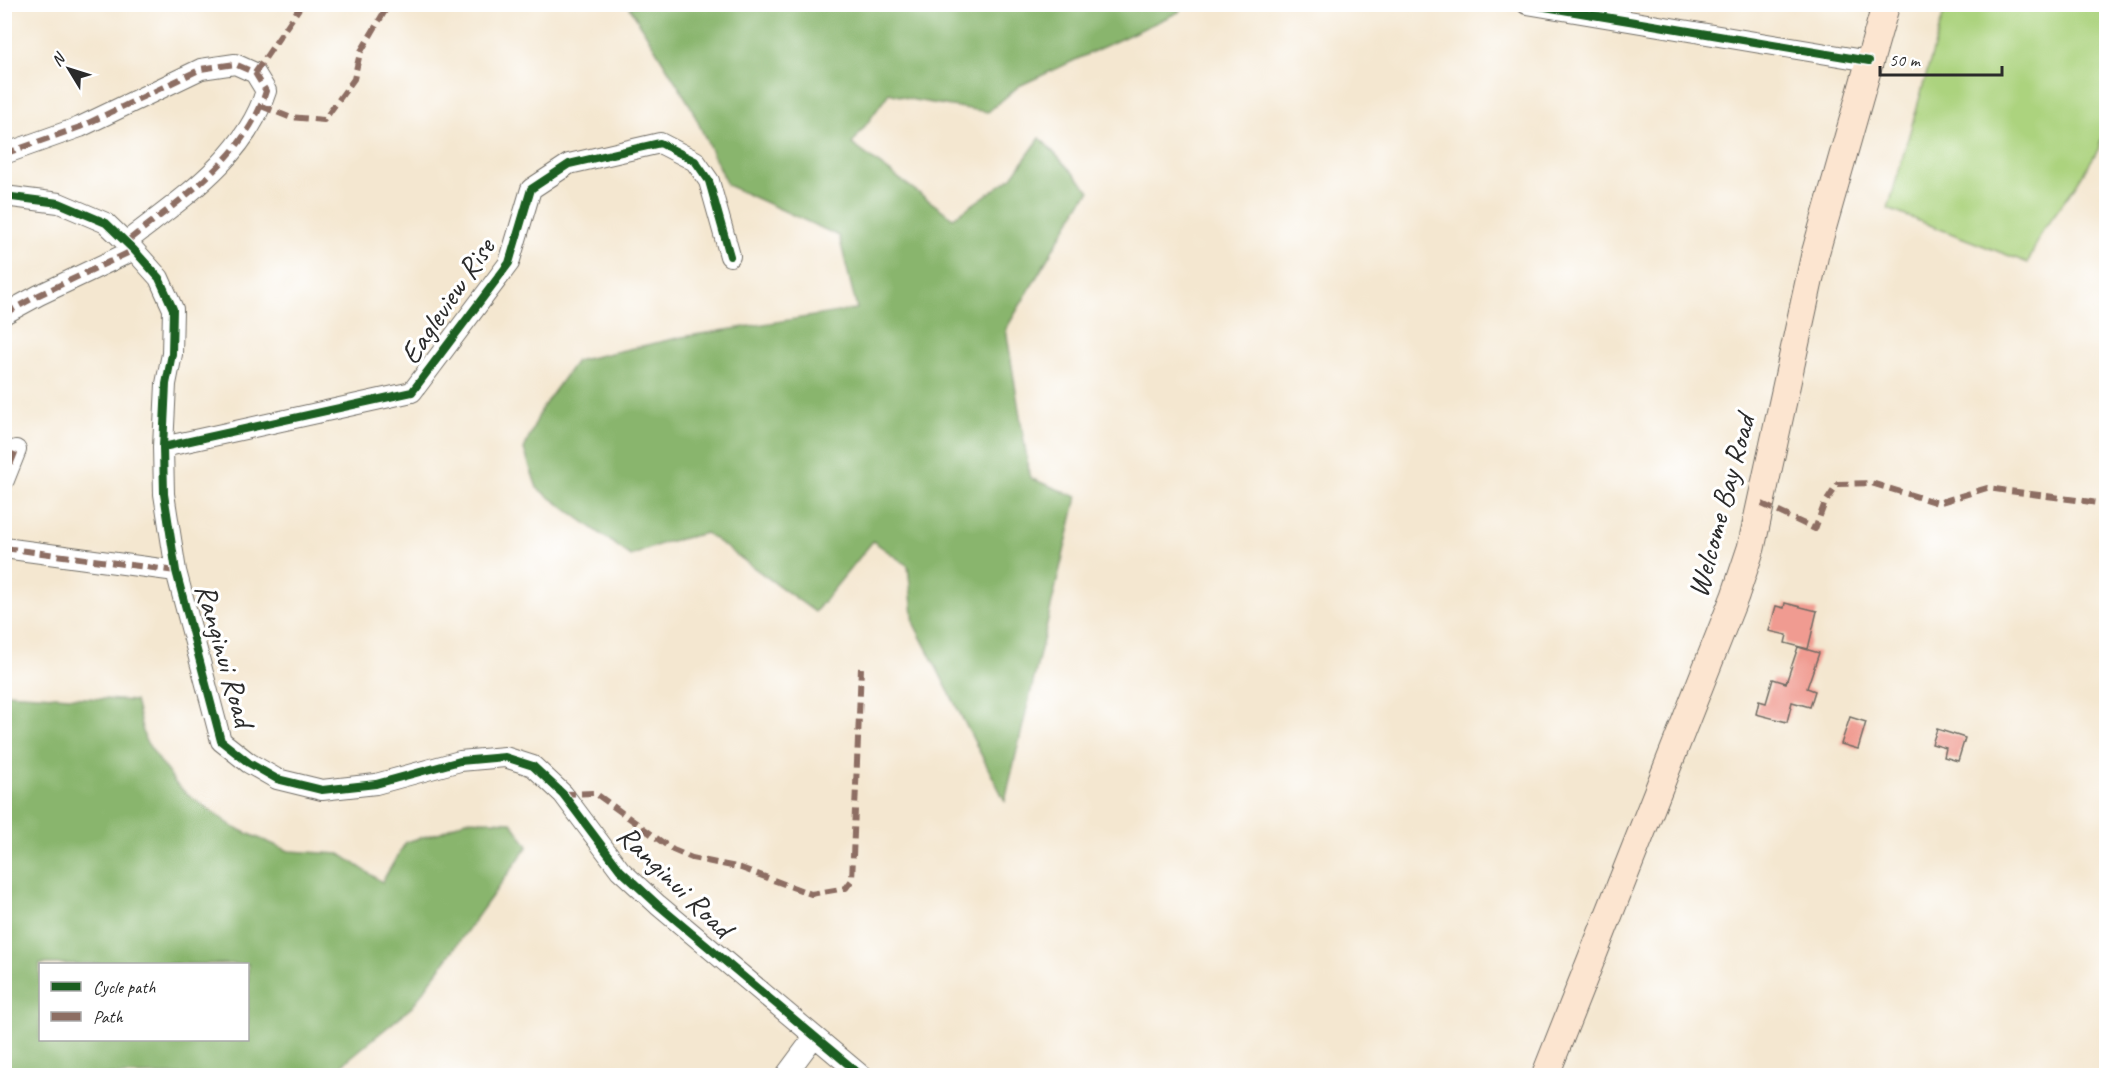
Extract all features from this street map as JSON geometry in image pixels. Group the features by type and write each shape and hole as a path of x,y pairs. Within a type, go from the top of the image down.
{"main road":[{"name":"Welcome Bay Road","path":"1545,1076 1735,596 1751,548 1815,254 1886,4"}],"street":[{"path":"1527,4 1869,61"},
{"path":"4,154 80,127 201,69 235,64 255,73 266,91 247,134 200,184 130,246 4,314"},
{"name":"Eagleview Rise","path":"163,447 412,392 509,263 531,189 569,164 660,143 695,161 709,181 730,256"},
{"name":"Ranginui Road","path":"4,196 59,203 105,223 159,278 173,309 172,354 166,384 163,447 164,494 176,572 221,741 249,763 278,779 322,790 376,784 460,761 505,757 533,766 563,795 620,870 658,905 862,1076"},
{"path":"4,480 16,450"},
{"path":"4,548 176,572"},
{"path":"784,1076 814,1037"}],"green space":[{"path":"632,5 1182,5 1179,12 1019,86 988,112 914,100 889,93 852,144 953,218 1012,177 1040,138 1090,191 1081,202 1006,329 1030,478 1077,497 1005,801 914,624 908,566 873,541 815,612 706,533 663,543 631,556 537,488 524,449 542,408 576,361 682,337 857,309 839,236 727,185 690,105 630,8"},
{"path":"1946,5 2106,5 2106,123 2098,150 2041,233 2028,263 1888,209"},
{"path":"5,693 135,701 145,740 176,784 187,794 235,828 289,851 340,854 382,882 406,842 441,832 466,820 511,822 528,846 412,1007 329,1075 5,1075"}],"building":[{"path":"1785,603 1817,611 1808,649 1785,643 1787,635 1769,631 1776,606 1784,608"},
{"path":"1798,647 1819,653 1807,688 1815,691 1810,707 1792,702 1787,722 1756,714 1759,701 1766,703 1773,679 1786,683"},
{"path":"1850,717 1866,722 1858,749 1841,744"},
{"path":"1937,729 1965,738 1958,761 1944,757 1946,748 1932,744"}],"marked path":[{"path":"255,73 302,4"},
{"path":"261,106 289,117 324,120 354,79 360,53 389,4"},
{"path":"4,154 80,127 201,69 235,64 255,73 266,91 243,137 226,158 188,194 126,242"},
{"path":"4,314 134,250"},
{"path":"4,480 16,450"},
{"path":"1762,504 1815,529 1824,505 1838,484 1871,483 1938,503 1987,488 2106,504"},
{"path":"4,548 176,571"},
{"path":"563,794 595,793 673,850 692,858 741,868 811,894 846,888 852,880 861,668"}],"cycle path":[{"path":"1527,4 1869,61"},
{"path":"163,447 412,392 509,263 531,189 569,164 660,143 695,161 709,181 730,256"},
{"path":"4,196 59,203 106,223 159,278 173,309 172,354 166,384 163,447 164,494 176,571 221,741 249,763 277,779 322,790 376,784 460,761 505,757 533,766 563,794 620,870 658,905 862,1076"}]}
